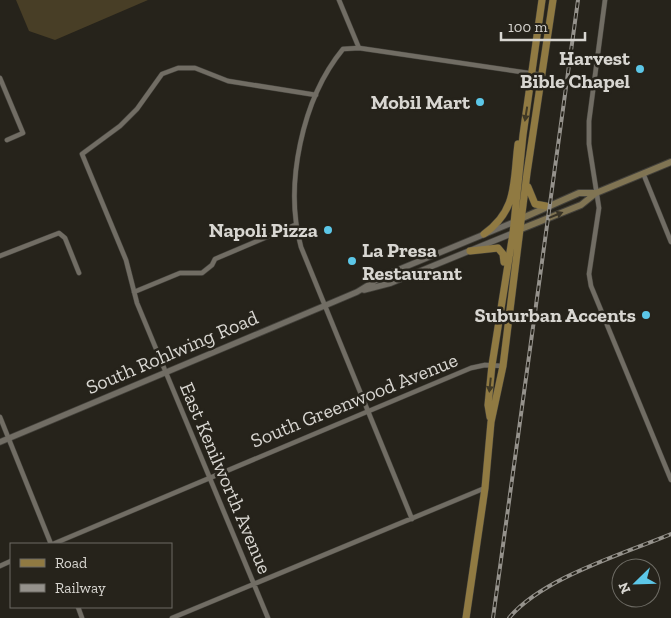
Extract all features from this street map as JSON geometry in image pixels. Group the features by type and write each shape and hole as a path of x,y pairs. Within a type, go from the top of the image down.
{"main road":[{"path":"465,618 485,488 491,422 503,366 521,230 518,220 523,135 542,0"},
{"path":"491,422 488,405 505,272 527,173 553,0"},
{"path":"484,234 498,224 508,208 518,143 523,135"},
{"path":"513,233 581,205 596,193 671,162"},
{"path":"527,173 530,197 535,204 546,206"},
{"path":"518,220 579,193 596,193"},
{"path":"470,251 498,248 503,254 505,272"}],"street":[{"path":"339,0 359,48"},
{"path":"605,0 588,121 589,144 599,208 589,274 592,286 671,480"},
{"path":"412,518 324,306 295,225 294,198 300,149 316,95 334,60 343,49 359,48 542,75"},
{"name":"East Kenilworth Avenue","path":"268,618 166,373 134,292 126,260 82,154 120,126 137,109 162,74 178,68 195,68 228,81 316,95"},
{"path":"0,78 22,133 7,140"},
{"path":"643,173 671,242"},
{"name":"South Rohlwing Road","path":"357,292 383,276 518,220"},
{"path":"134,292 180,273 202,273 212,265 215,259 295,225"},
{"path":"0,256 59,233 64,238 79,273"},
{"name":"South Rohlwing Road","path":"0,442 357,292 391,283 513,233"},
{"name":"South Greenwood Avenue","path":"54,543 209,476 471,368 492,365 503,366"},
{"path":"0,417 52,543"},
{"path":"172,618 485,488"}],"shaded area":[{"path":"16,0 148,0 55,40 29,31"}],"railway":[{"path":"493,618 578,0"},
{"path":"509,618 523,604 562,579 584,568 671,534"}],"place":[{"name":"Harvest Bible Chapel","path":"640,69"},
{"name":"Mobil Mart","path":"480,102"},
{"name":"Napoli Pizza","path":"328,230"},
{"name":"La Presa Restaurant","path":"352,261"},
{"name":"Suburban Accents","path":"646,315"}]}
